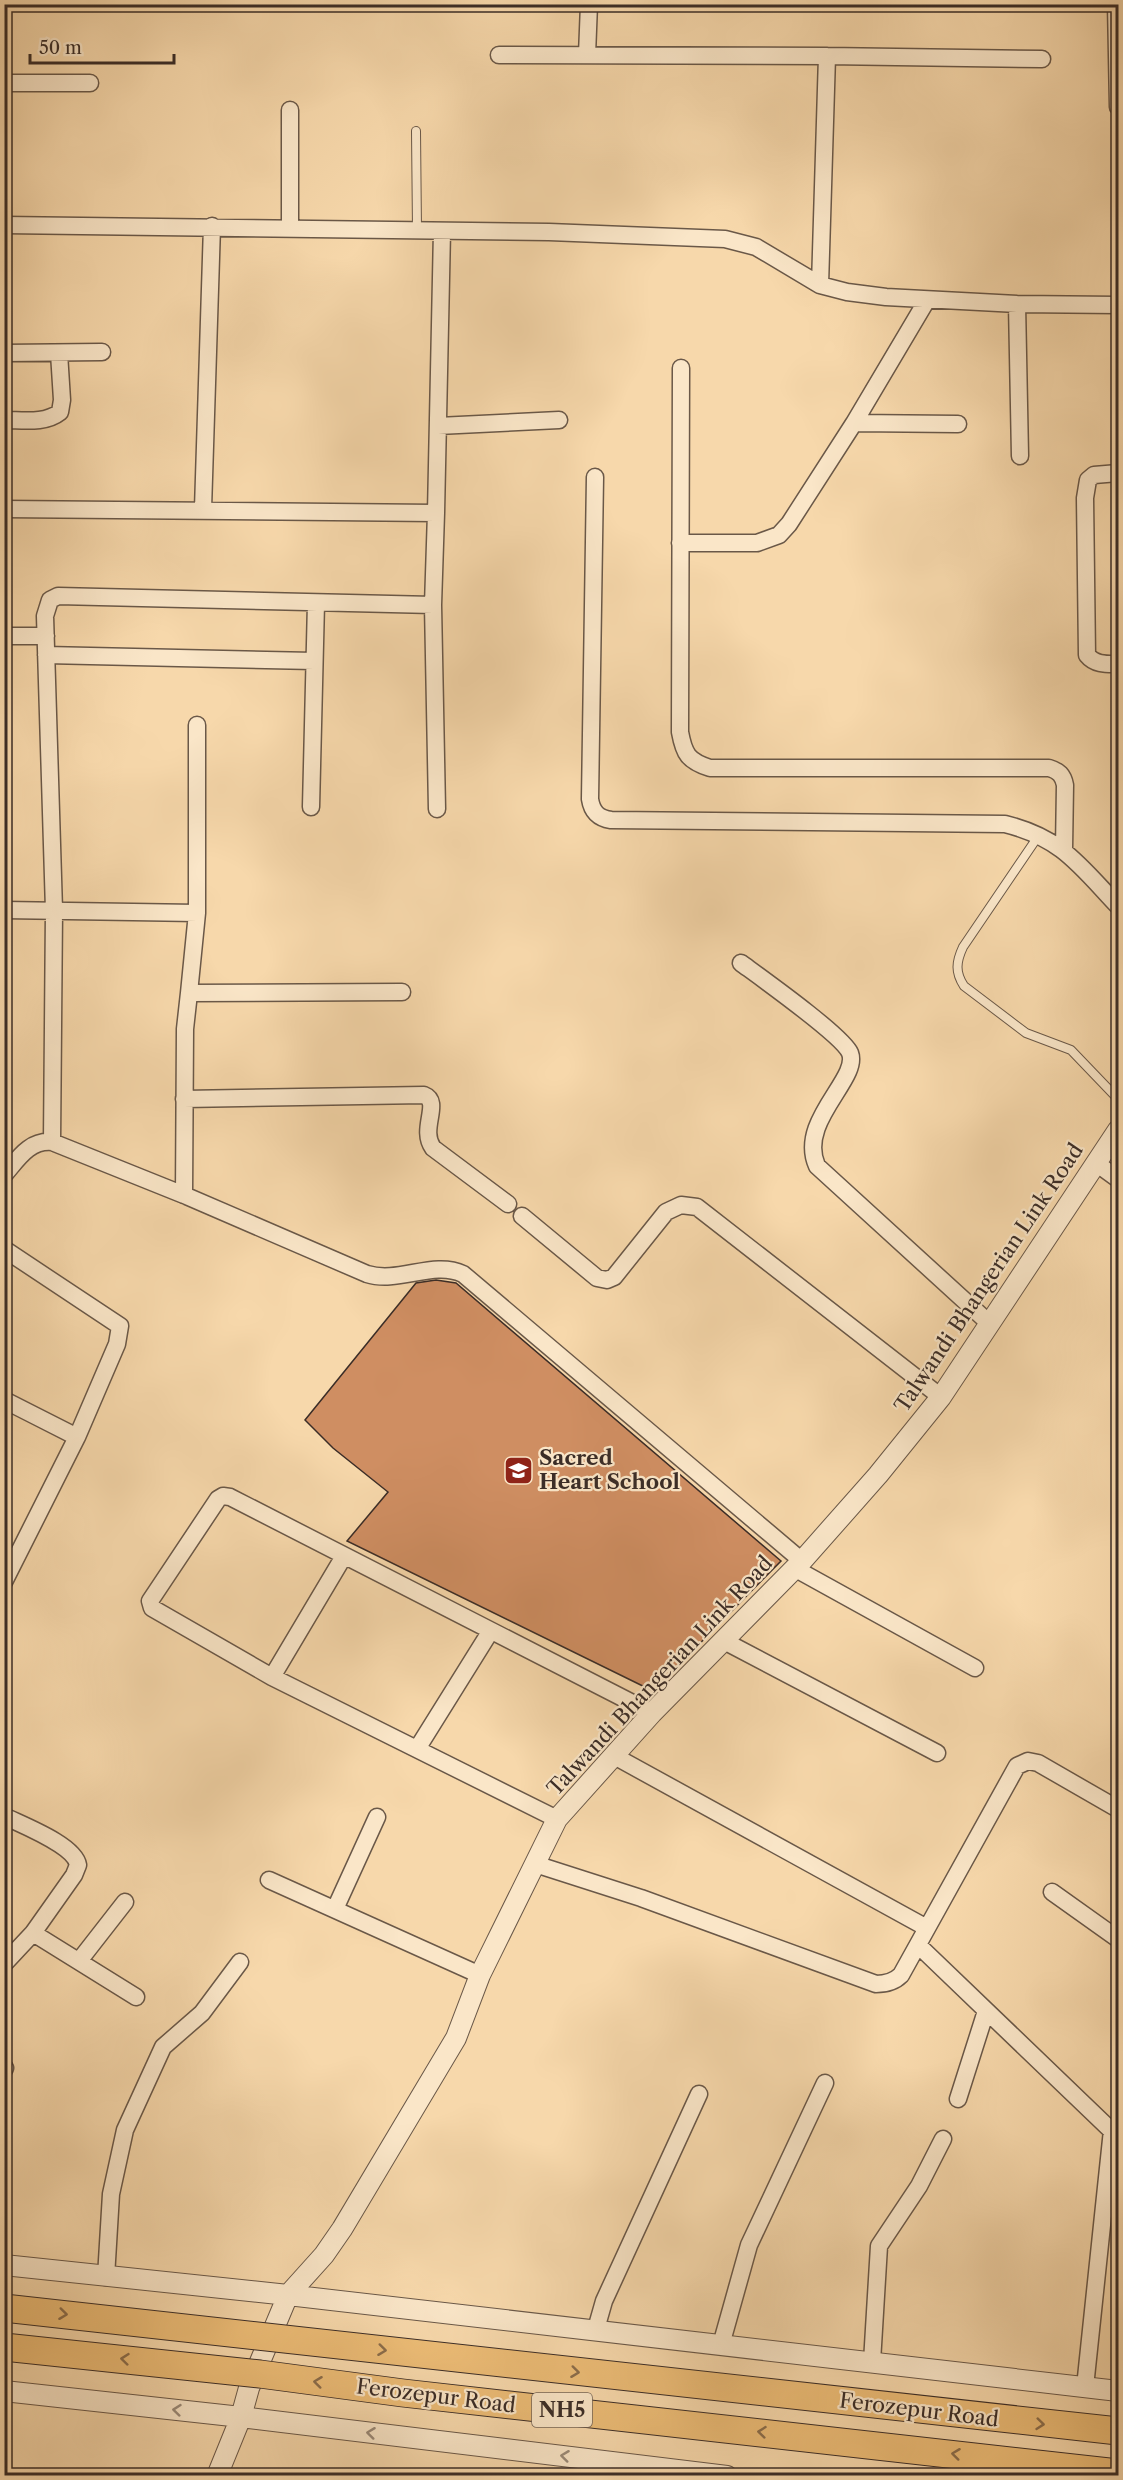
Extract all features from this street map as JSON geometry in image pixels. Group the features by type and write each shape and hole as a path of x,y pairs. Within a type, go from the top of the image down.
{"highway":[{"name":"Ferozepur Road","path":"4,2308 1119,2432"},
{"name":"Ferozepur Road","path":"4,2347 1119,2473"}],"street":[{"path":"586,55 589,4"},
{"path":"1116,4 1119,107"},
{"path":"499,55 1042,59"},
{"path":"820,285 827,56"},
{"path":"4,83 90,83"},
{"path":"290,110 290,228"},
{"path":"4,225 549,232 736,241 756,248 820,285 868,295 1017,304 1119,305"},
{"path":"203,509 212,226"},
{"path":"437,809 433,605 442,231"},
{"path":"680,543 757,543 779,536 854,423 927,300"},
{"path":"1017,304 1020,456"},
{"path":"4,353 102,352"},
{"path":"4,420 40,420 53,418 60,412 62,400 59,353"},
{"path":"681,368 680,732 687,756 696,764 710,768 1049,768 1058,771 1065,785 1064,849"},
{"path":"438,426 559,420"},
{"path":"854,423 958,424"},
{"path":"1119,474 1094,475 1088,480 1085,498 1087,655 1098,663 1119,664"},
{"path":"595,477 590,799 591,806 597,815 611,820 991,823 1039,835 1064,849 1119,906"},
{"path":"4,509 203,509 436,513"},
{"path":"52,1142 54,910 46,655 47,605 50,600 58,596 433,605"},
{"path":"311,807 316,603"},
{"path":"4,636 46,636"},
{"path":"46,655 314,661"},
{"path":"184,1195 185,1029 197,913 197,726"},
{"path":"4,910 197,913"},
{"path":"741,963 838,1038 851,1055 848,1069 822,1115 814,1137 812,1148 817,1166 989,1323"},
{"path":"189,993 402,992"},
{"path":"184,1099 429,1096 432,1102 427,1135 433,1148 508,1204"},
{"name":"Talwandi Bhangerian Link Road","path":"218,2475 242,2417 249,2388 288,2295 324,2255 342,2229 456,2038 480,1975 557,1819 616,1757 652,1713 798,1565 878,1475 941,1397 1119,1130"},
{"path":"4,1175 30,1146 43,1141 52,1142 184,1195 376,1277 448,1269 464,1274 798,1565 975,1668"},
{"path":"1096,1162 1119,1179"},
{"path":"522,1216 597,1278 607,1280 614,1277 666,1212 681,1205 697,1207 941,1397"},
{"path":"4,1249 120,1326 117,1344 77,1437 4,1582"},
{"path":"4,1400 77,1437"},
{"path":"557,1819 272,1677 152,1608 150,1601 218,1499 224,1496 652,1713"},
{"path":"272,1677 344,1556"},
{"path":"417,1749 490,1632"},
{"path":"724,1641 937,1753"},
{"path":"616,1757 927,1928"},
{"path":"535,1864 641,1898 876,1984 897,1979 1017,1766 1022,1762 1038,1763 1119,1809"},
{"path":"4,1816 61,1845 72,1853 78,1865 74,1875 33,1933 4,1964"},
{"path":"335,1909 378,1817"},
{"path":"269,1880 480,1975"},
{"path":"1052,1892 1119,1939"},
{"path":"79,1961 125,1902"},
{"path":"33,1933 136,1996"},
{"path":"918,1945 986,2011 1116,2130 1085,2387"},
{"path":"106,2277 111,2194 125,2130 163,2047 202,2013 240,1962"},
{"path":"958,2099 986,2011"},
{"path":"721,2345 749,2245 825,2083"},
{"path":"597,2330 604,2301 699,2094"},
{"path":"872,2362 879,2246 919,2186 943,2139"},
{"path":"4,2265 288,2295 1119,2391"},
{"path":"4,2391 242,2417 648,2471 727,2475"}],"lane":[{"path":"416,131 417,230"},
{"path":"1039,835 963,946 958,958 958,977 964,986 1017,1027 1035,1038 1071,1050 1119,1099"}],"building":[{"name":"Sacred Heart School","path":"436,1280 456,1283 781,1561 653,1691 347,1541 388,1492 333,1448 305,1420 416,1283"}],"place":[{"name":"Sacred Heart School","path":"518,1470"}]}
